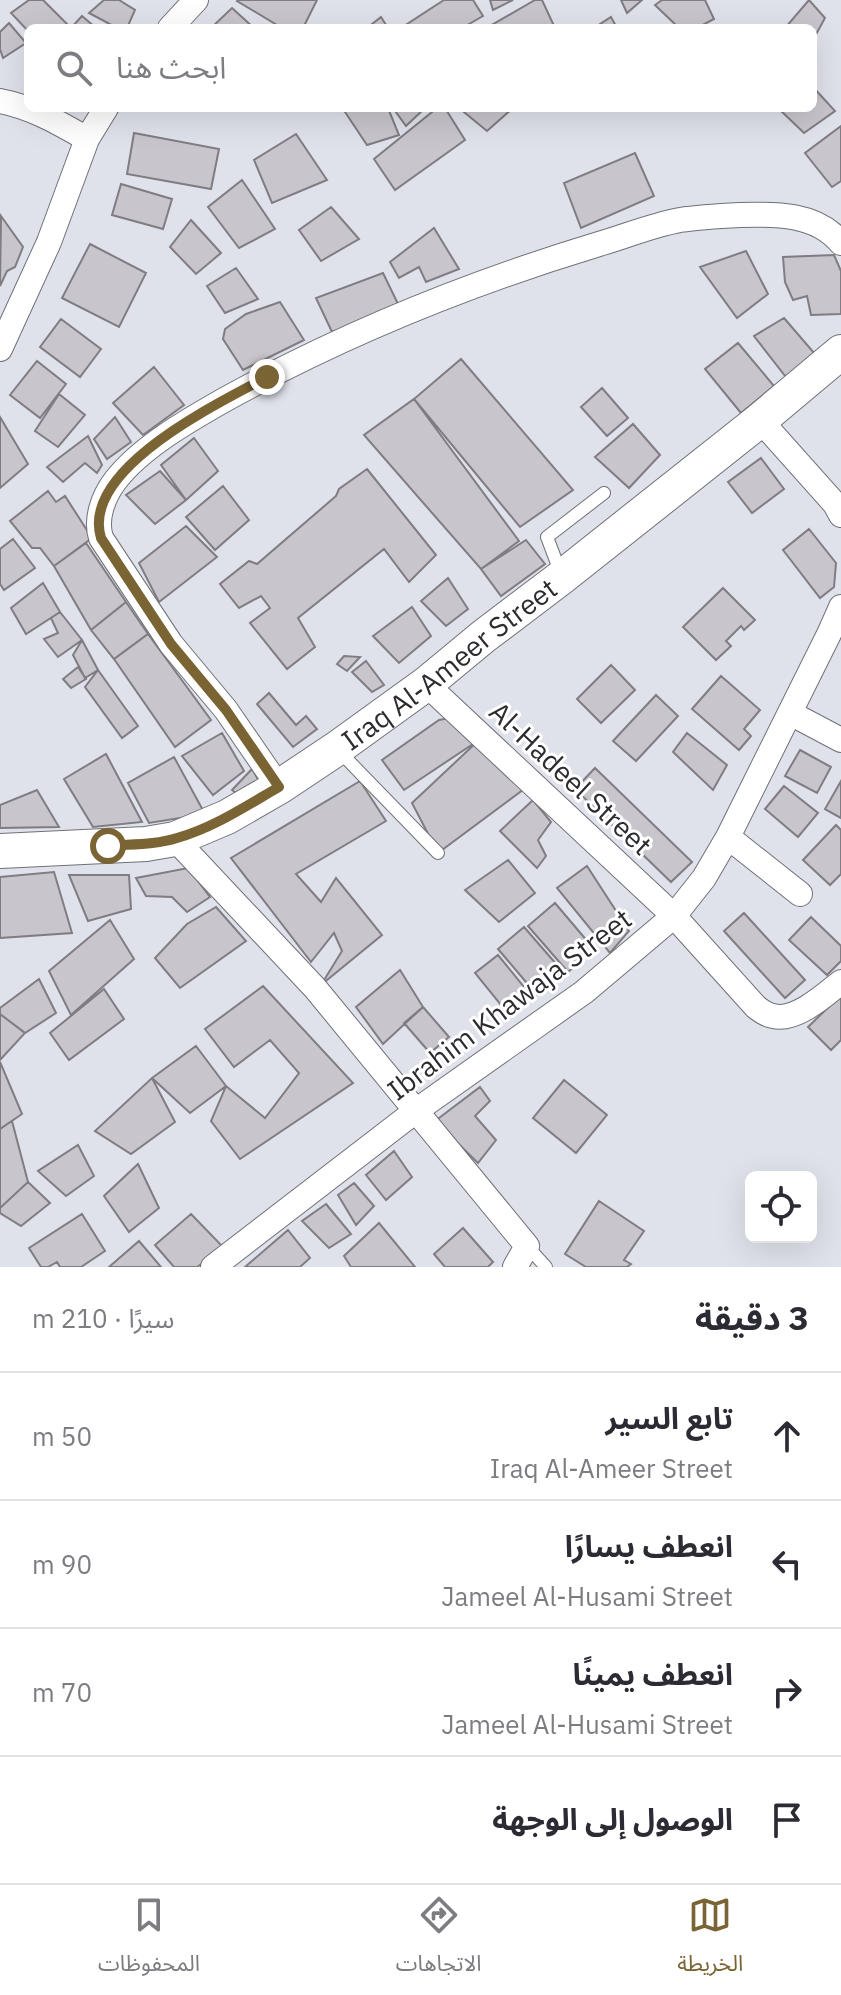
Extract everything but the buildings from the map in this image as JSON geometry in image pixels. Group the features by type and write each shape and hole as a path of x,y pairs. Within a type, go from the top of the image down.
{"main road":[{"name":"Iraq Al-Ameer Street","path":"0,851 146,844 175,839 227,817 279,787 426,684 760,420 841,352"}],"street":[{"path":"174,24 196,0"},
{"path":"0,101 24,107"},
{"path":"36,112 87,139"},
{"path":"0,349 49,242 87,139 104,112"},
{"path":"816,224 841,212"},
{"path":"279,787 226,710 171,644 101,538 101,511 115,481 150,448 193,418 267,377 374,327 513,271 680,220 711,216 787,215 816,224 835,235 841,243"},
{"path":"760,420 835,504 841,515"},
{"name":"Ibrahim Khawaja Street","path":"213,1267 417,1110 584,992 674,916 697,887 728,837 841,607"},
{"name":"Al-Hadeel Street","path":"426,684 674,916 756,1007 776,1018 791,1016 841,982"},
{"path":"790,713 841,740"},
{"path":"728,837 800,894"},
{"path":"175,839 315,988 417,1110 521,1256"}],"lane":[{"path":"562,577 547,537 604,493"},
{"path":"336,749 438,853"},
{"path":"521,1256 546,1267"}],"route":[{"path":"108,846 175,839 227,817 279,787 226,710 171,644 99,531 106,495 132,463 193,418 267,377"}]}
